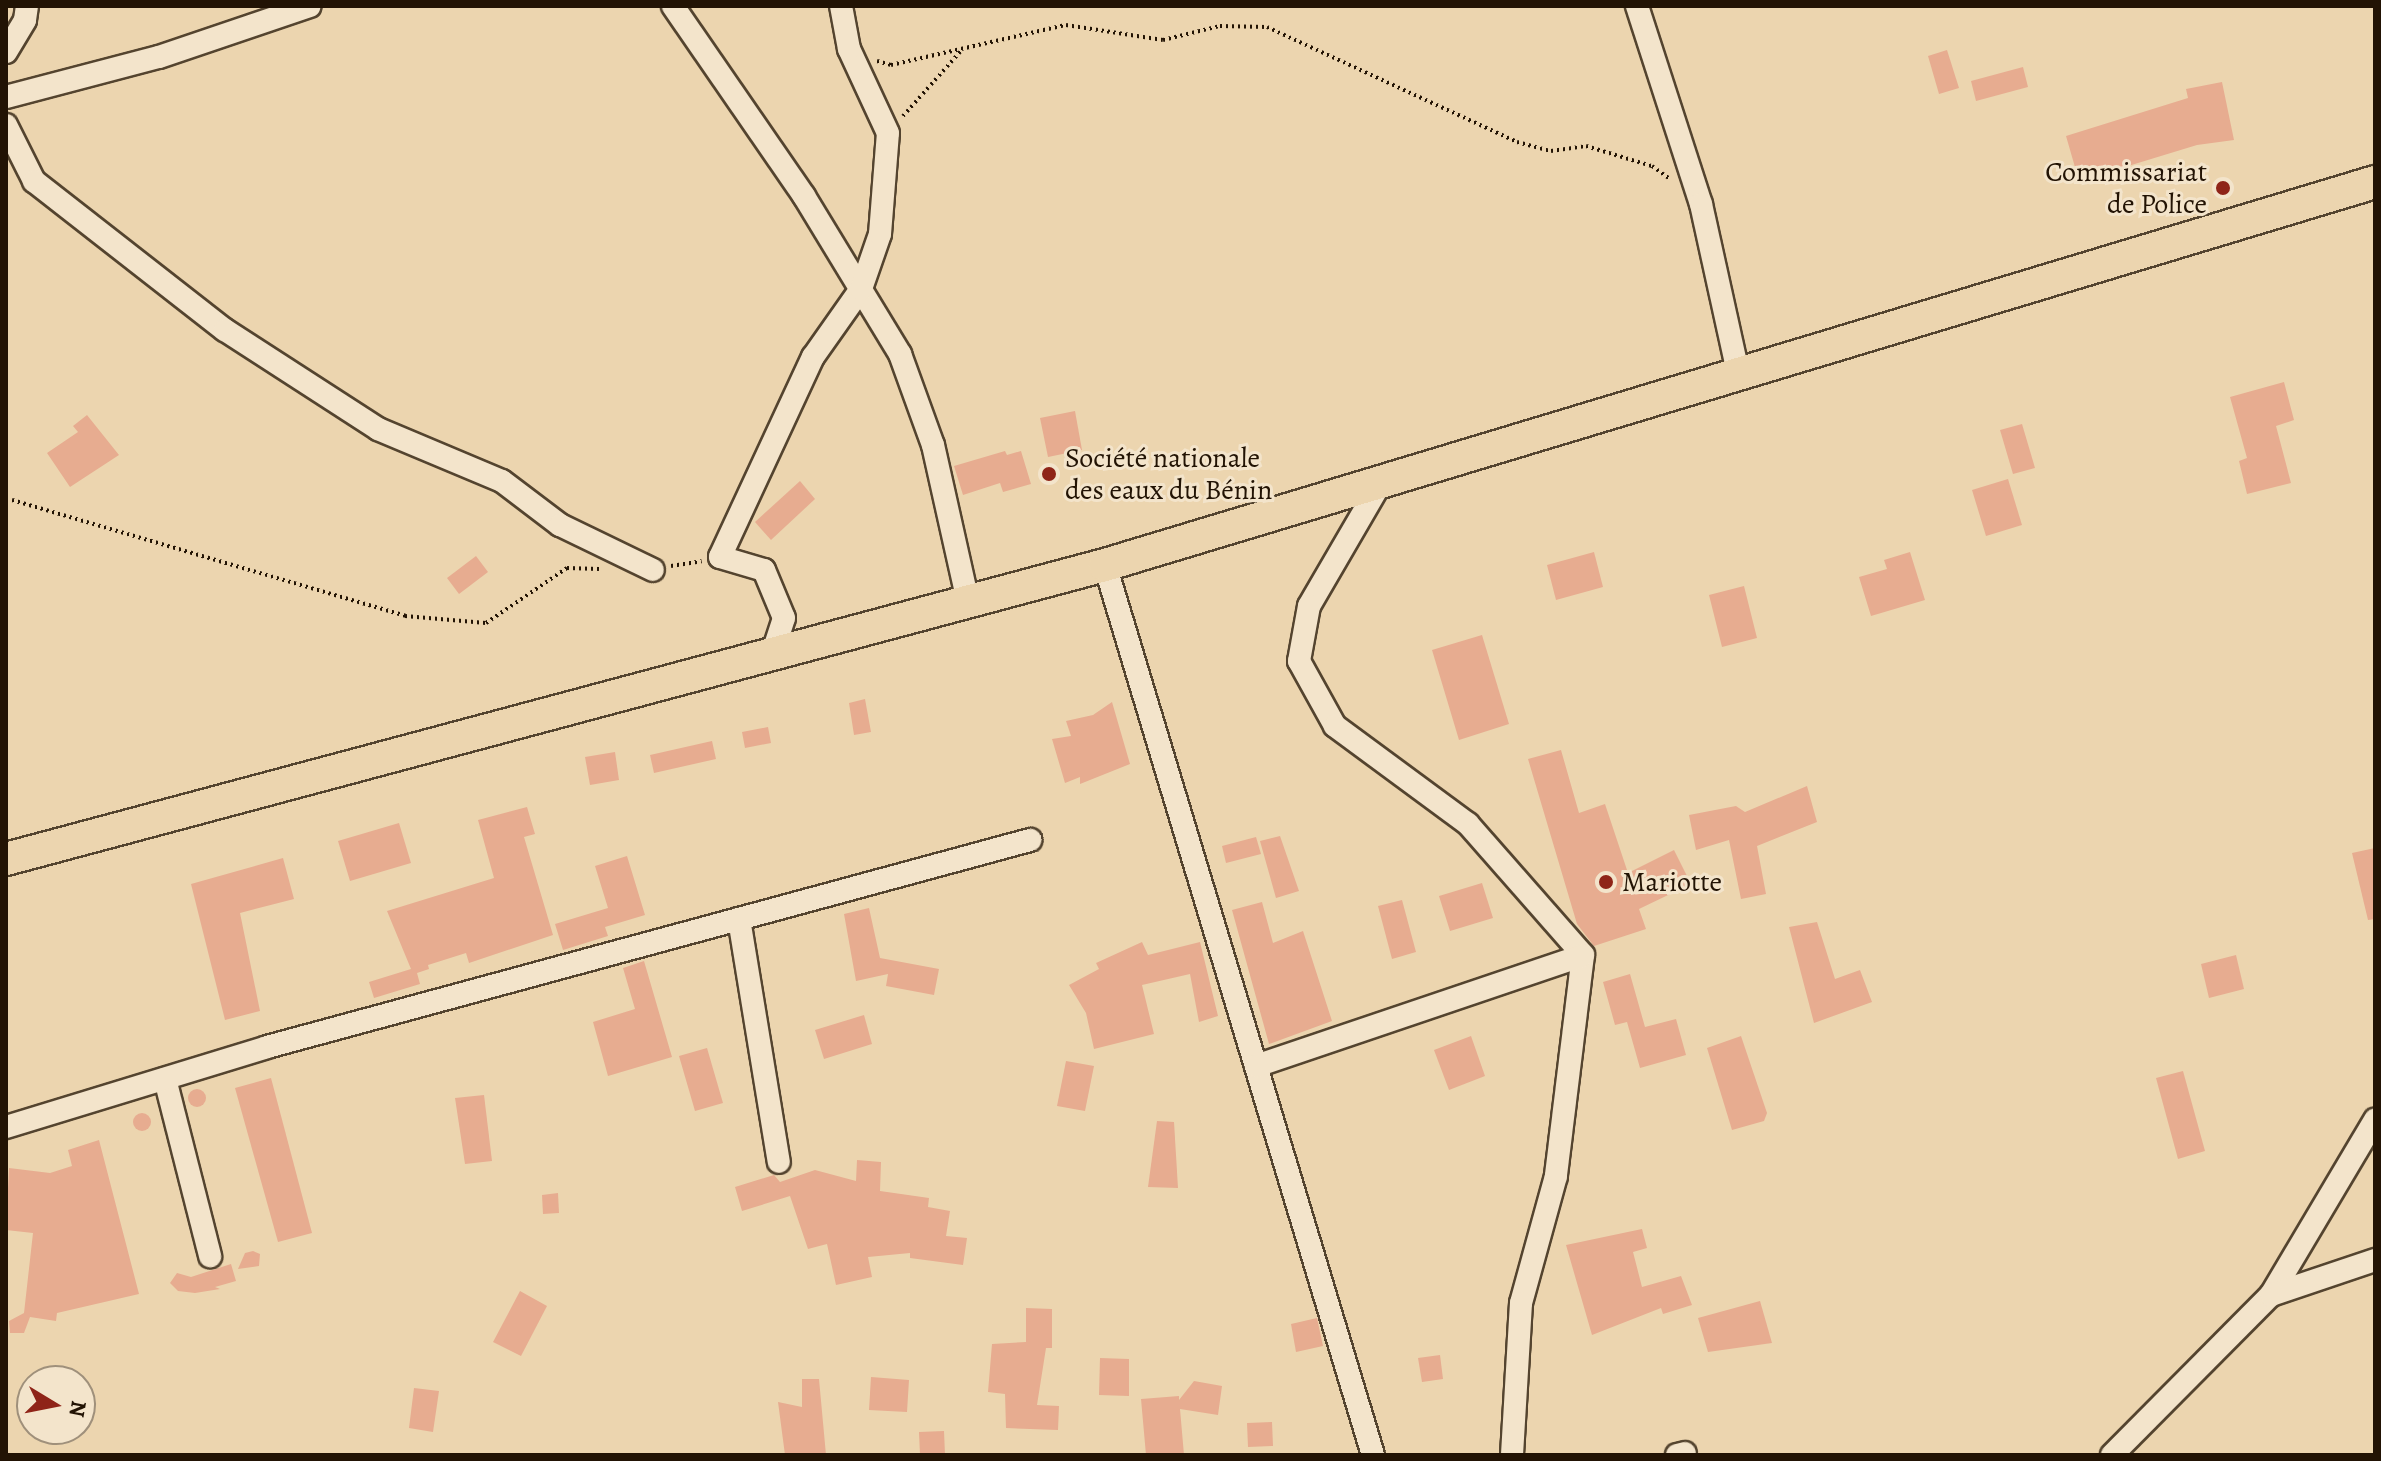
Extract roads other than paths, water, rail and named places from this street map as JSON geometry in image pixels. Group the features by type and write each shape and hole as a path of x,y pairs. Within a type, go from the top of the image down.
{"highway":[{"path":"6,859 771,658 1105,565 1739,377 2375,182"}],"street":[{"path":"6,52 25,20 27,6"},
{"path":"6,97 159,57 310,6"},
{"path":"673,6 861,289 900,354 933,445 968,602"},
{"path":"771,658 784,618 764,570 720,557 813,357 861,289 880,234 888,133 851,55 841,6"},
{"path":"1637,6 1701,204 1739,377"},
{"path":"6,125 34,181 225,330 378,429 502,481 560,525 653,570"},
{"path":"1380,484 1309,606 1299,661 1335,726 1468,824 1583,955 1556,1176 1521,1303 1512,1455"},
{"path":"1105,565 1373,1455"},
{"path":"6,1127 165,1079 1030,840"},
{"path":"739,919 779,1162"},
{"path":"1256,1066 1583,955"},
{"path":"165,1079 210,1256"},
{"path":"2112,1455 2271,1295 2375,1120"},
{"path":"2271,1295 2375,1260"}],"place":[{"name":"Commissariat de Police","path":"2223,188"},
{"name":"Société nationale des eaux du Bénin","path":"1049,474"},
{"name":"Mariotte","path":"1606,882"}]}
